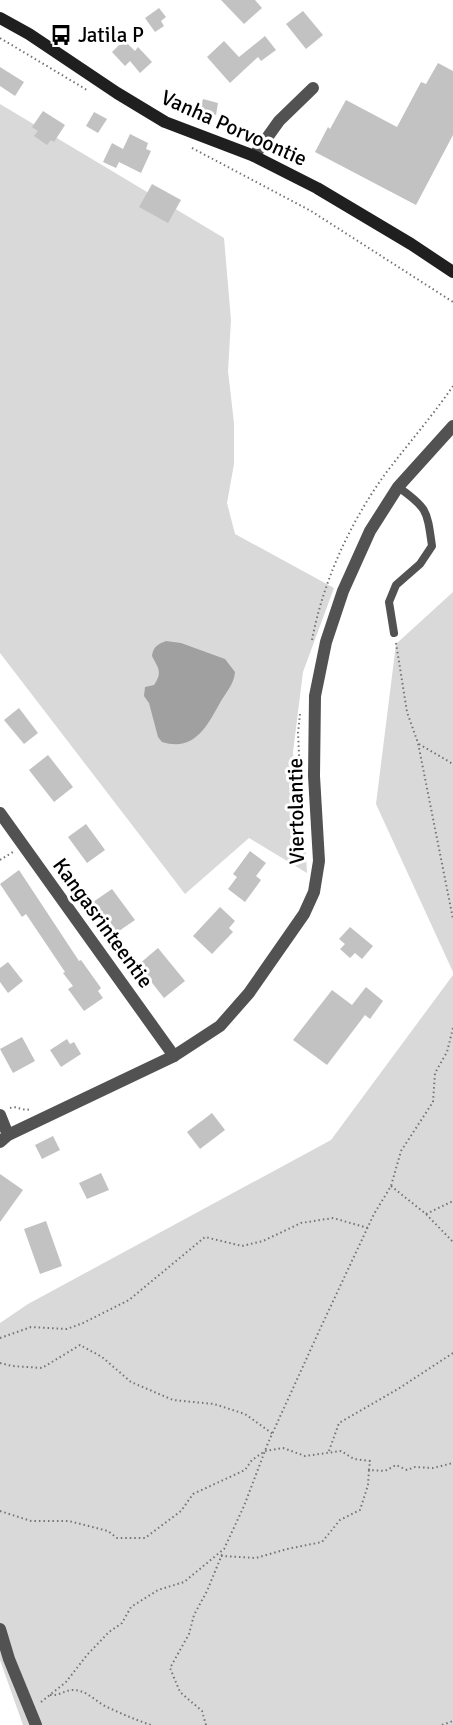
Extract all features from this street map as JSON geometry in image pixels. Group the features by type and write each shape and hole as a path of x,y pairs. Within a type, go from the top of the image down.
{"main road":[{"name":"Vanha Porvoontie","path":"0,18 29,34 165,122 254,156 317,188 453,272"}],"street":[{"path":"254,156 279,121 313,88"},
{"name":"Viertolantie","path":"4,1139 174,1056 220,1026 249,993 304,914 314,892 319,861 314,776 315,696 324,653 343,591 370,531 398,487 453,426"},
{"name":"Kangasrinteentie","path":"0,813 174,1056"},
{"path":"3,1112 4,1139"},
{"path":"0,1629 9,1659 36,1725"}],"lane":[{"path":"394,633 389,602 396,585 420,564 432,546 426,513 420,502 398,487"}],"path":[{"path":"0,38 94,94"},
{"path":"184,143 311,211 453,302"},
{"path":"312,641 315,621 342,546 359,514 383,477 453,386"},
{"path":"394,633 407,712 418,743 453,919"},
{"path":"301,712 298,733 302,816"},
{"path":"418,743 453,764"},
{"path":"206,1725 202,1711 180,1692 170,1668 189,1634 194,1615 207,1591 244,1506 265,1451 368,1228 391,1186 402,1151 433,1102 435,1073 447,1052 453,1028"},
{"path":"3,1112 14,1107 26,1110 34,1108"},
{"path":"391,1186 426,1214 452,1241"},
{"path":"426,1214 453,1201"},
{"path":"0,1338 31,1327 67,1329 83,1323 129,1300 205,1237 242,1246 263,1241 301,1223 333,1218 368,1228"},
{"path":"0,1363 42,1368 80,1345 102,1357 130,1382 173,1400 214,1404 245,1414 273,1434"},
{"path":"329,1451 339,1423 398,1389 453,1353"},
{"path":"0,1511 32,1521 69,1521 108,1531 117,1538 145,1538 182,1511 193,1494 245,1470 252,1460 265,1451 283,1448 305,1456 340,1451 354,1459 370,1461 368,1485 360,1510 340,1520 322,1542 256,1558 221,1556"},
{"path":"369,1470 385,1471 396,1465 407,1470 415,1467 433,1468 453,1463"},
{"path":"29,1706 41,1703 66,1682 87,1655 109,1632 122,1623 131,1607 158,1590 184,1582 224,1549"},
{"path":"50,1695 74,1690 94,1697 105,1706 127,1717 152,1725"},
{"path":"442,1725 453,1721"}],"shaded area":[{"path":"0,104 224,238 231,320 228,371 234,423 234,464 227,503 235,534 334,588 303,672 293,752 296,808 305,839 307,873 249,838 185,894 0,653"},
{"path":"453,592 453,972 376,804 396,644"},
{"path":"166,641 181,643 225,659 235,672 230,687 205,728 199,735 183,743 162,742 158,737 149,703 144,696 145,687 154,685 158,677 159,670 152,656 153,650"},
{"path":"453,975 453,1725 23,1725 0,1660 0,1323 28,1304 331,1140"}],"building":[{"path":"221,0 255,0 262,8 244,24"},
{"path":"159,8 166,17 161,21 164,26 155,32 145,18"},
{"path":"303,11 323,35 306,49 286,24"},
{"path":"265,36 276,50 261,61 258,57 230,83 207,57 224,41 239,57"},
{"path":"124,40 135,51 138,47 152,62 140,73 130,61 125,66 112,52"},
{"path":"438,63 453,71 453,135 416,205 315,152 346,100 397,127 421,82 426,84"},
{"path":"0,67 24,82 15,96 0,86"},
{"path":"203,99 218,103 216,115 200,111"},
{"path":"43,111 65,125 54,142 51,140 47,145 34,136 38,131 32,127"},
{"path":"94,112 107,119 98,133 86,126"},
{"path":"130,134 148,143 146,149 151,151 141,173 119,162 116,168 103,162 112,143 123,149"},
{"path":"152,184 181,200 168,223 139,207"},
{"path":"19,708 38,733 24,744 4,720"},
{"path":"48,755 73,787 54,802 29,770"},
{"path":"86,824 105,850 87,863 68,837"},
{"path":"250,851 266,863 256,876 261,880 245,902 228,889 237,877 233,874"},
{"path":"19,870 79,961 81,960 101,988 98,991 103,998 84,1011 68,989 73,986 63,973 65,972 26,914 22,917 0,884"},
{"path":"112,889 135,920 116,933 93,902"},
{"path":"220,907 235,921 229,928 233,932 212,954 193,936"},
{"path":"350,927 373,946 362,959 355,953 350,958 340,949 345,944 339,939"},
{"path":"158,948 185,981 164,998 138,965"},
{"path":"8,962 23,981 8,993 0,982 0,968"},
{"path":"366,987 383,1001 370,1019 365,1015 327,1065 293,1040 332,990 352,1005"},
{"path":"22,1037 35,1061 13,1073 0,1049"},
{"path":"67,1039 70,1044 74,1042 81,1054 61,1067 50,1050"},
{"path":"212,1113 225,1130 200,1149 187,1132"},
{"path":"53,1136 60,1150 42,1159 35,1145"},
{"path":"101,1173 109,1190 87,1199 79,1183"},
{"path":"0,1174 23,1190 0,1222"},
{"path":"46,1221 62,1266 40,1274 24,1229"}],"place":[{"name":"Jatila P","path":"61,35"}]}
